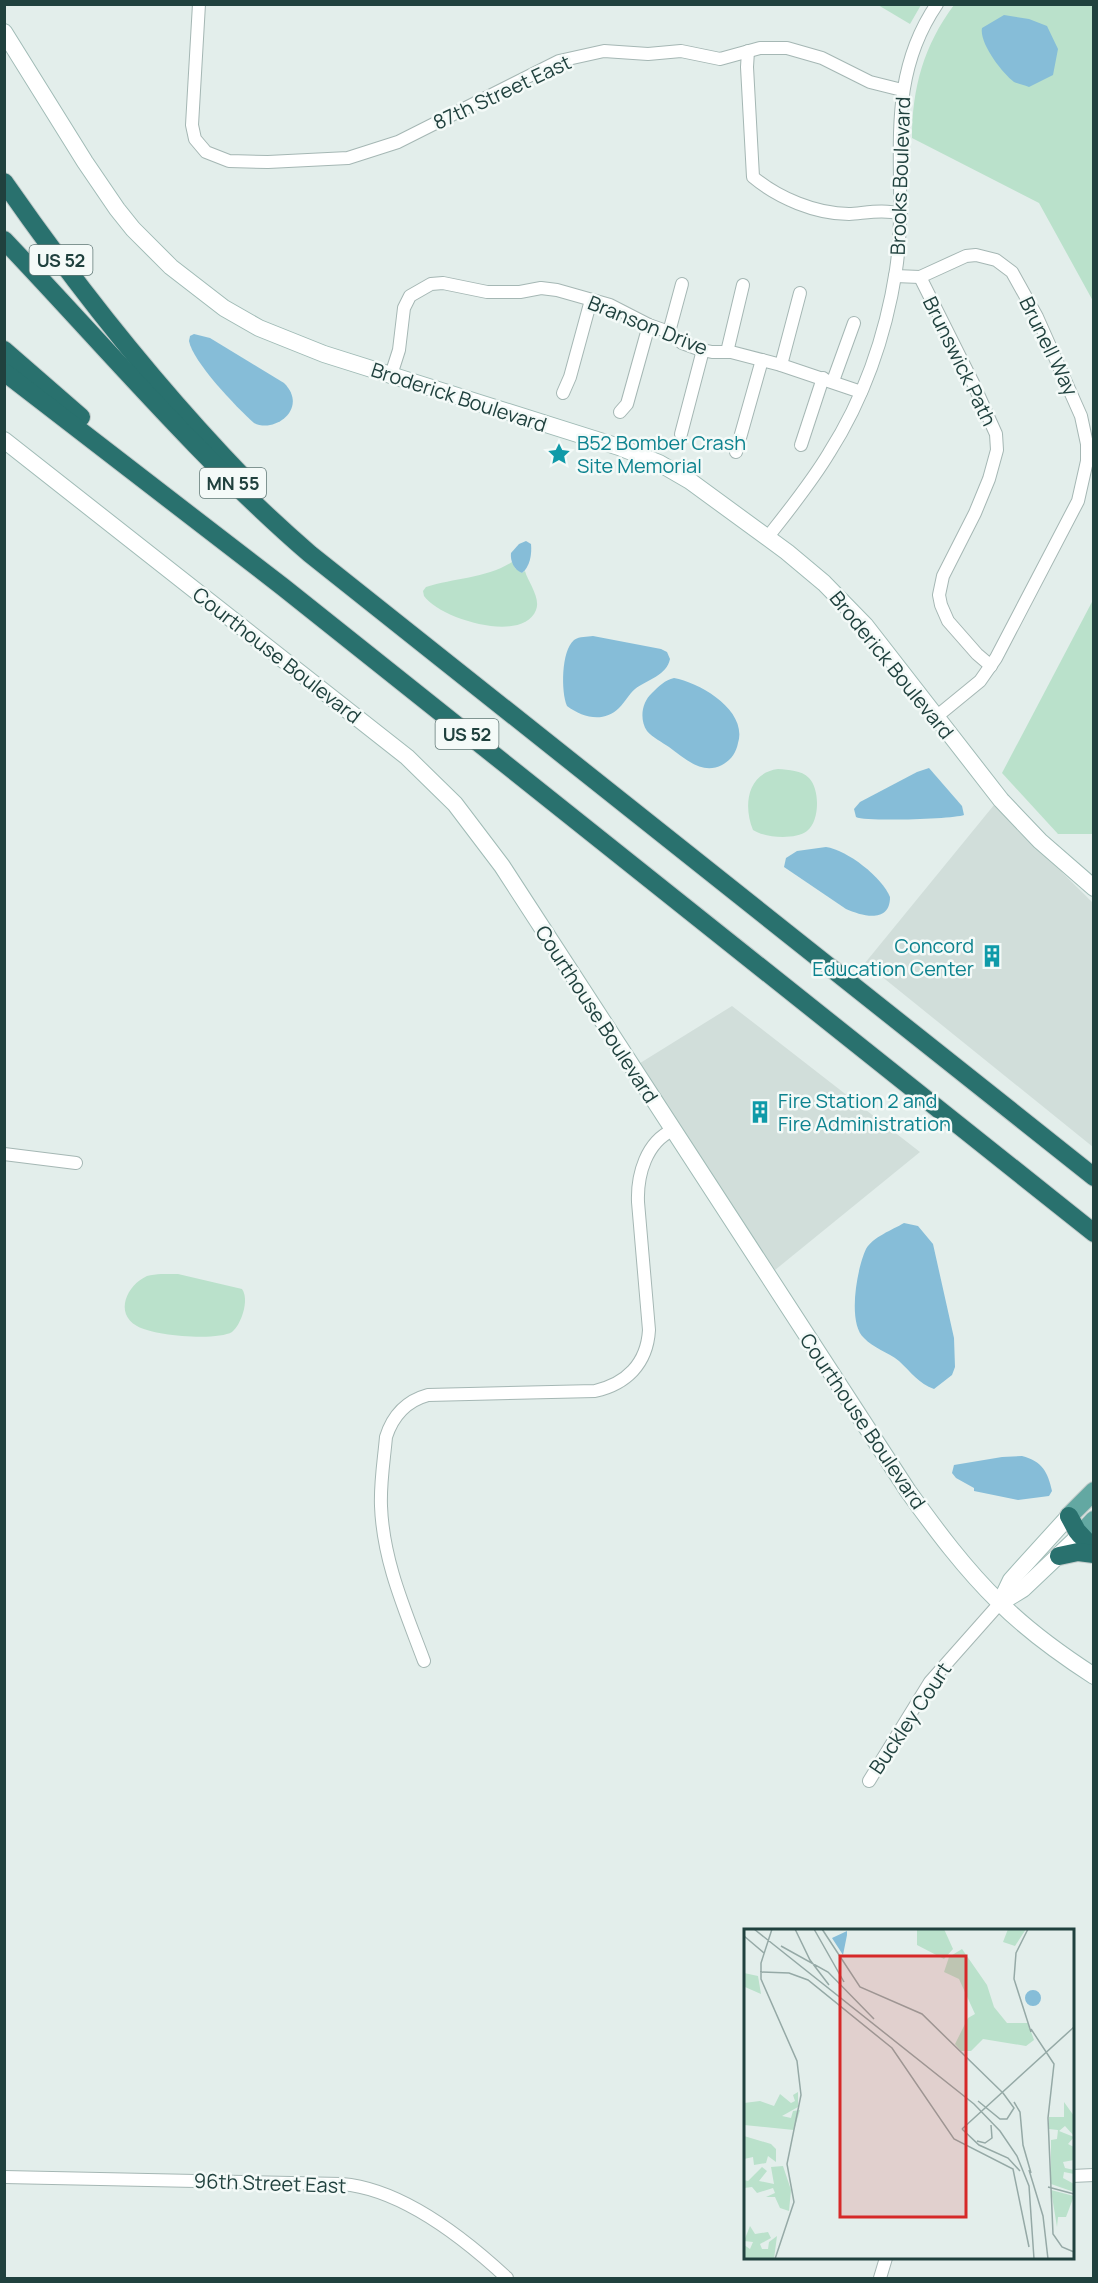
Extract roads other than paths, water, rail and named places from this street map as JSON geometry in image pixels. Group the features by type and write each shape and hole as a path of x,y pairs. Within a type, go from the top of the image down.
{"highway":[{"name":"US 52","path":"4,182 100,311 192,421 289,523 372,602 1094,1177"},
{"name":"MN 55","path":"4,240 204,455 276,525 372,602"},
{"name":"US 52","path":"4,350 218,536 1094,1233"},
{"name":"MN 55","path":"4,372 218,536"},
{"path":"1069,1516 1088,1529 1094,1549"},
{"path":"1059,1556 1078,1552 1094,1554"}],"main road":[{"path":"1069,1516 1094,1491"}],"street":[{"name":"87th Street East","path":"199,4 192,125 195,139 206,152 229,161 268,162 348,158 398,142 559,61 604,51 648,54 681,51 720,59 774,46 802,51 838,65 870,82 902,90"},
{"name":"Brooks Boulevard","path":"768,538 826,458 861,392 880,339 895,276 901,214 900,114 902,90 914,47 937,4"},
{"name":"Broderick Boulevard","path":"4,32 103,191 133,229 171,267 206,296 259,328 324,354 619,447 659,463 697,485 824,583 852,611 1014,815 1040,842 1094,888"},
{"path":"748,51 753,177 770,190 818,210 847,214 891,212 901,214"},
{"name":"Brunell Way","path":"895,276 920,277 966,256 976,255 996,260 1007,267 1041,326 1072,393 1084,426 1087,461 1078,501 991,666 980,681 936,717"},
{"name":"Brunswick Path","path":"920,277 973,382 996,434 997,450 989,479 975,513 943,576 939,595 948,621 977,654 991,666"},
{"name":"Branson Drive","path":"391,375 399,350 404,308 410,296 431,284 442,283 487,292 520,292 541,288 557,290 627,312 649,325 669,332 682,343 712,352 727,352 781,364 861,392"},
{"path":"669,332 682,284"},
{"path":"727,352 743,285"},
{"path":"781,364 800,293"},
{"path":"563,393 570,377 591,300"},
{"path":"801,445 854,323"},
{"path":"620,412 627,404 649,325"},
{"path":"681,434 703,350"},
{"path":"736,452 762,360"},
{"name":"Courthouse Boulevard","path":"4,441 429,777 455,804 502,866 908,1491 935,1527 1000,1603 1055,1649 1094,1676"},
{"path":"424,1661 393,1578 384,1538 381,1494 386,1437 393,1419 406,1405 428,1395 595,1391 614,1385 630,1375 645,1351 649,1330 638,1202 639,1181 651,1150 665,1134 673,1130"},
{"path":"4,1154 76,1163"},
{"path":"1000,1603 1011,1580 1069,1516"},
{"path":"1000,1603 1023,1589 1088,1529"},
{"name":"Buckley Court","path":"869,1781 930,1682 1000,1603"},
{"path":"1074,2176 1094,2175"},
{"name":"96th Street East","path":"4,2177 342,2184 367,2187 393,2196 446,2229 479,2253 507,2278"},
{"path":"880,2278 886,2259"}],"water":[{"path":"1004,15 1029,19 1047,26 1058,49 1053,75 1029,87 1014,82 998,65 984,42 982,28"},
{"path":"194,334 210,338 284,383 291,392 293,401 291,410 286,416 271,425 254,423 227,396 198,360 189,341 190,336"},
{"path":"526,541 531,544 531,556 529,564 522,573 513,565 511,553 519,544"},
{"path":"593,636 661,649 667,652 670,659 665,669 635,689 613,713 600,717 587,716 567,706 564,691 564,662 570,645 581,637"},
{"path":"674,678 709,692 720,700 736,720 739,731 737,747 722,765 708,768 694,764 647,731 642,716 646,701 660,686"},
{"path":"929,768 962,806 964,815 910,819 856,817 854,809 860,802"},
{"path":"826,847 844,853 880,881 890,897 889,906 885,911 874,916 846,909 784,867 786,858 797,851"},
{"path":"904,1223 918,1226 933,1244 954,1338 955,1367 952,1375 934,1389 919,1381 899,1361 864,1338 856,1320 855,1295 866,1249 878,1237"},
{"path":"1022,1456 1035,1461 1043,1468 1052,1491 1049,1496 1018,1500 974,1491 974,1488 956,1478 952,1473 954,1465"}],"place":[{"name":"B52 Bomber Crash Site Memorial","path":"559,454"},
{"name":"Concord Education Center","path":"992,956"},
{"name":"Fire Station 2 and Fire Administration","path":"760,1112"}]}
